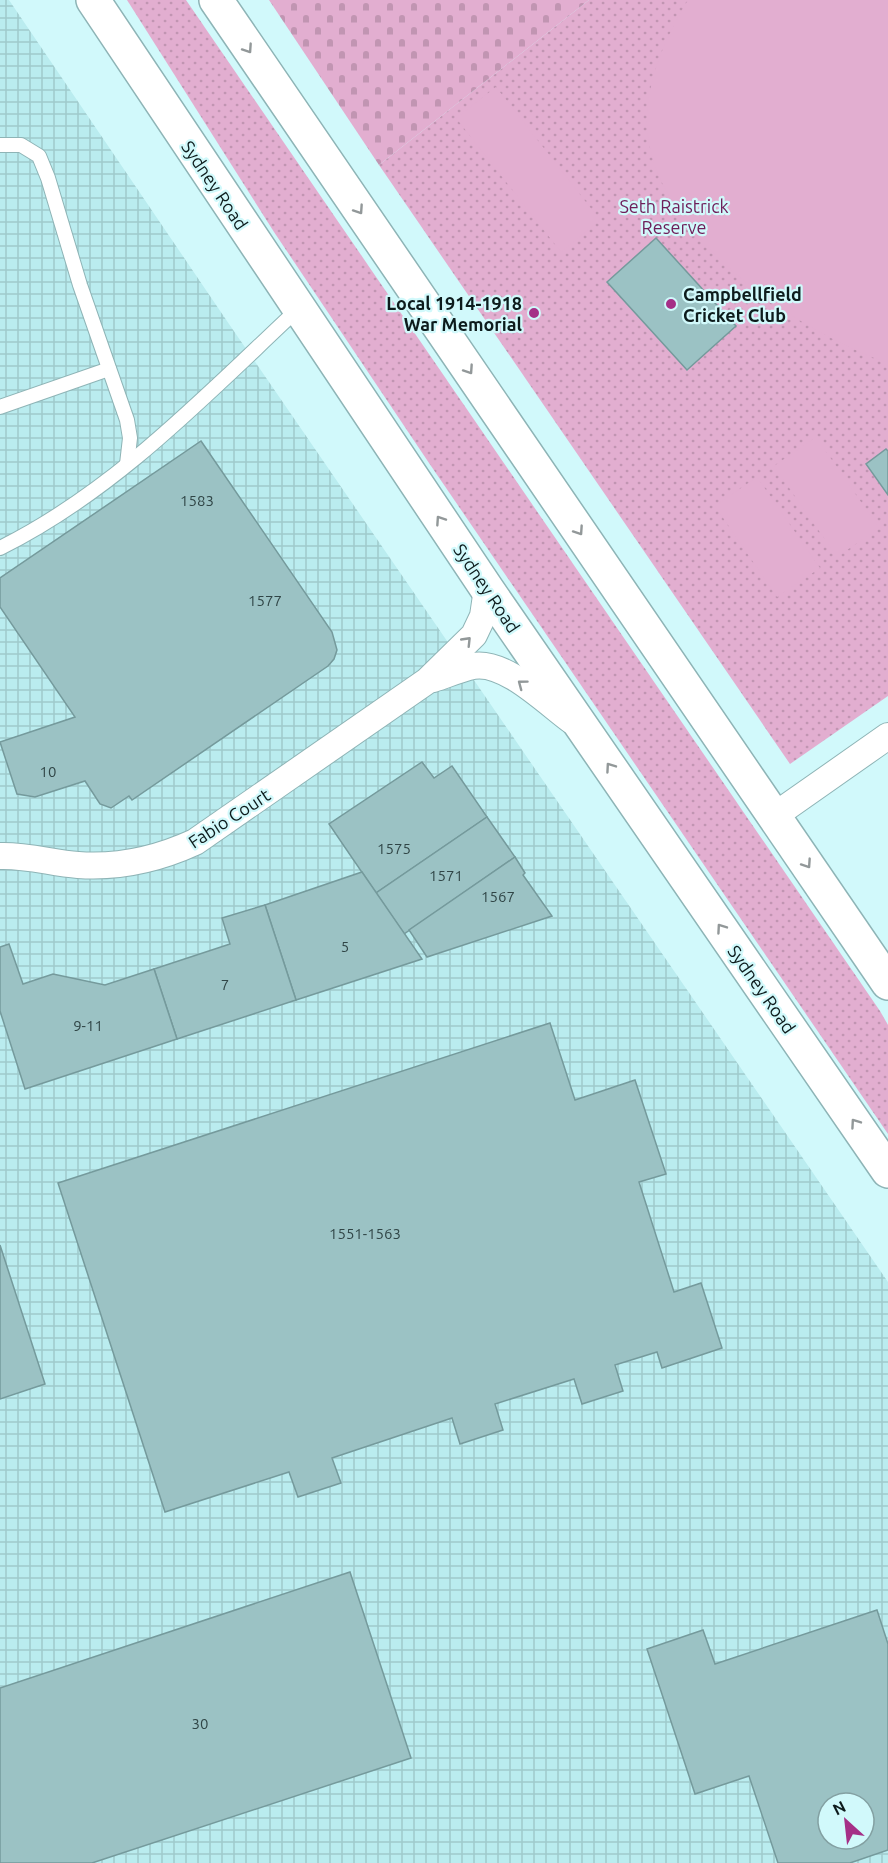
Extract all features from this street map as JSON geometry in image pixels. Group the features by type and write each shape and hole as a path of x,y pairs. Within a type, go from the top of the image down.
{"highway":[{"name":"Sydney Road","path":"93,0 487,590 888,1172"},
{"path":"216,0 888,983"}],"street":[{"name":"Fabio Court","path":"0,856 108,866 173,852 225,822 427,681 474,635 483,616 487,590"},
{"name":"Fabio Court","path":"427,681 473,666 491,666 509,674 586,732"},
{"path":"774,816 888,736"}],"lane":[{"path":"0,145 21,145 39,156 127,420 130,438 128,464"},
{"path":"0,548 42,527 152,446 298,309"},
{"path":"0,407 109,369"}],"shaded area":[{"path":"0,0 9,0 888,1282 888,1863 0,1863"}],"green space":[{"path":"127,0 186,0 880,1011 888,1025 888,1134 429,463 274,232"},
{"path":"269,0 589,0 379,165"},
{"name":"Seth Raistrick Reserve","path":"589,0 888,0 888,696 790,764 379,165"},
{"path":"688,0 888,0 888,363 850,348 769,300 730,269 696,234 669,196 652,156 647,115 648,100 660,55"},
{"path":"496,87 600,220 561,252 456,118"},
{"path":"816,437 879,528 837,557 774,466"},
{"path":"757,477 820,568 777,597 715,506"}],"building":[{"name":"Campbellfield Cricket Club","path":"656,238 736,326 687,370 607,282"},
{"path":"201,441 332,632 337,650 334,659 328,666 132,800 129,796 111,808 100,804 85,781 35,797 17,794 0,742 75,717 0,607 0,578"},
{"path":"886,449 888,451 888,495 866,464"},
{"path":"422,762 434,778 452,766 487,817 376,893 329,824"},
{"path":"487,817 515,857 404,934 376,893"},
{"path":"515,857 525,873 523,875 552,916 427,957 409,930"},
{"path":"362,872 422,959 296,1000 265,905"},
{"path":"265,905 296,1000 177,1039 154,969 230,944 222,918"},
{"path":"9,944 23,984 53,974 105,985 154,969 177,1039 25,1089 0,1011 0,947"},
{"path":"550,1023 575,1100 635,1080 666,1174 639,1182 674,1292 701,1283 722,1348 662,1368 657,1352 615,1365 623,1391 582,1404 574,1379 495,1404 503,1430 460,1444 452,1418 332,1458 341,1483 298,1497 289,1472 165,1512 58,1183"},
{"path":"0,1245 45,1384 0,1399"},
{"path":"350,1572 411,1758 92,1863 0,1863 0,1688"},
{"path":"877,1610 888,1644 888,1850 850,1863 778,1863 749,1776 695,1794 647,1649 703,1630 715,1664"}],"place":[{"name":"Campbellfield Cricket Club","path":"671,304"},
{"name":"Local 1914-1918 War Memorial","path":"534,313"}]}
